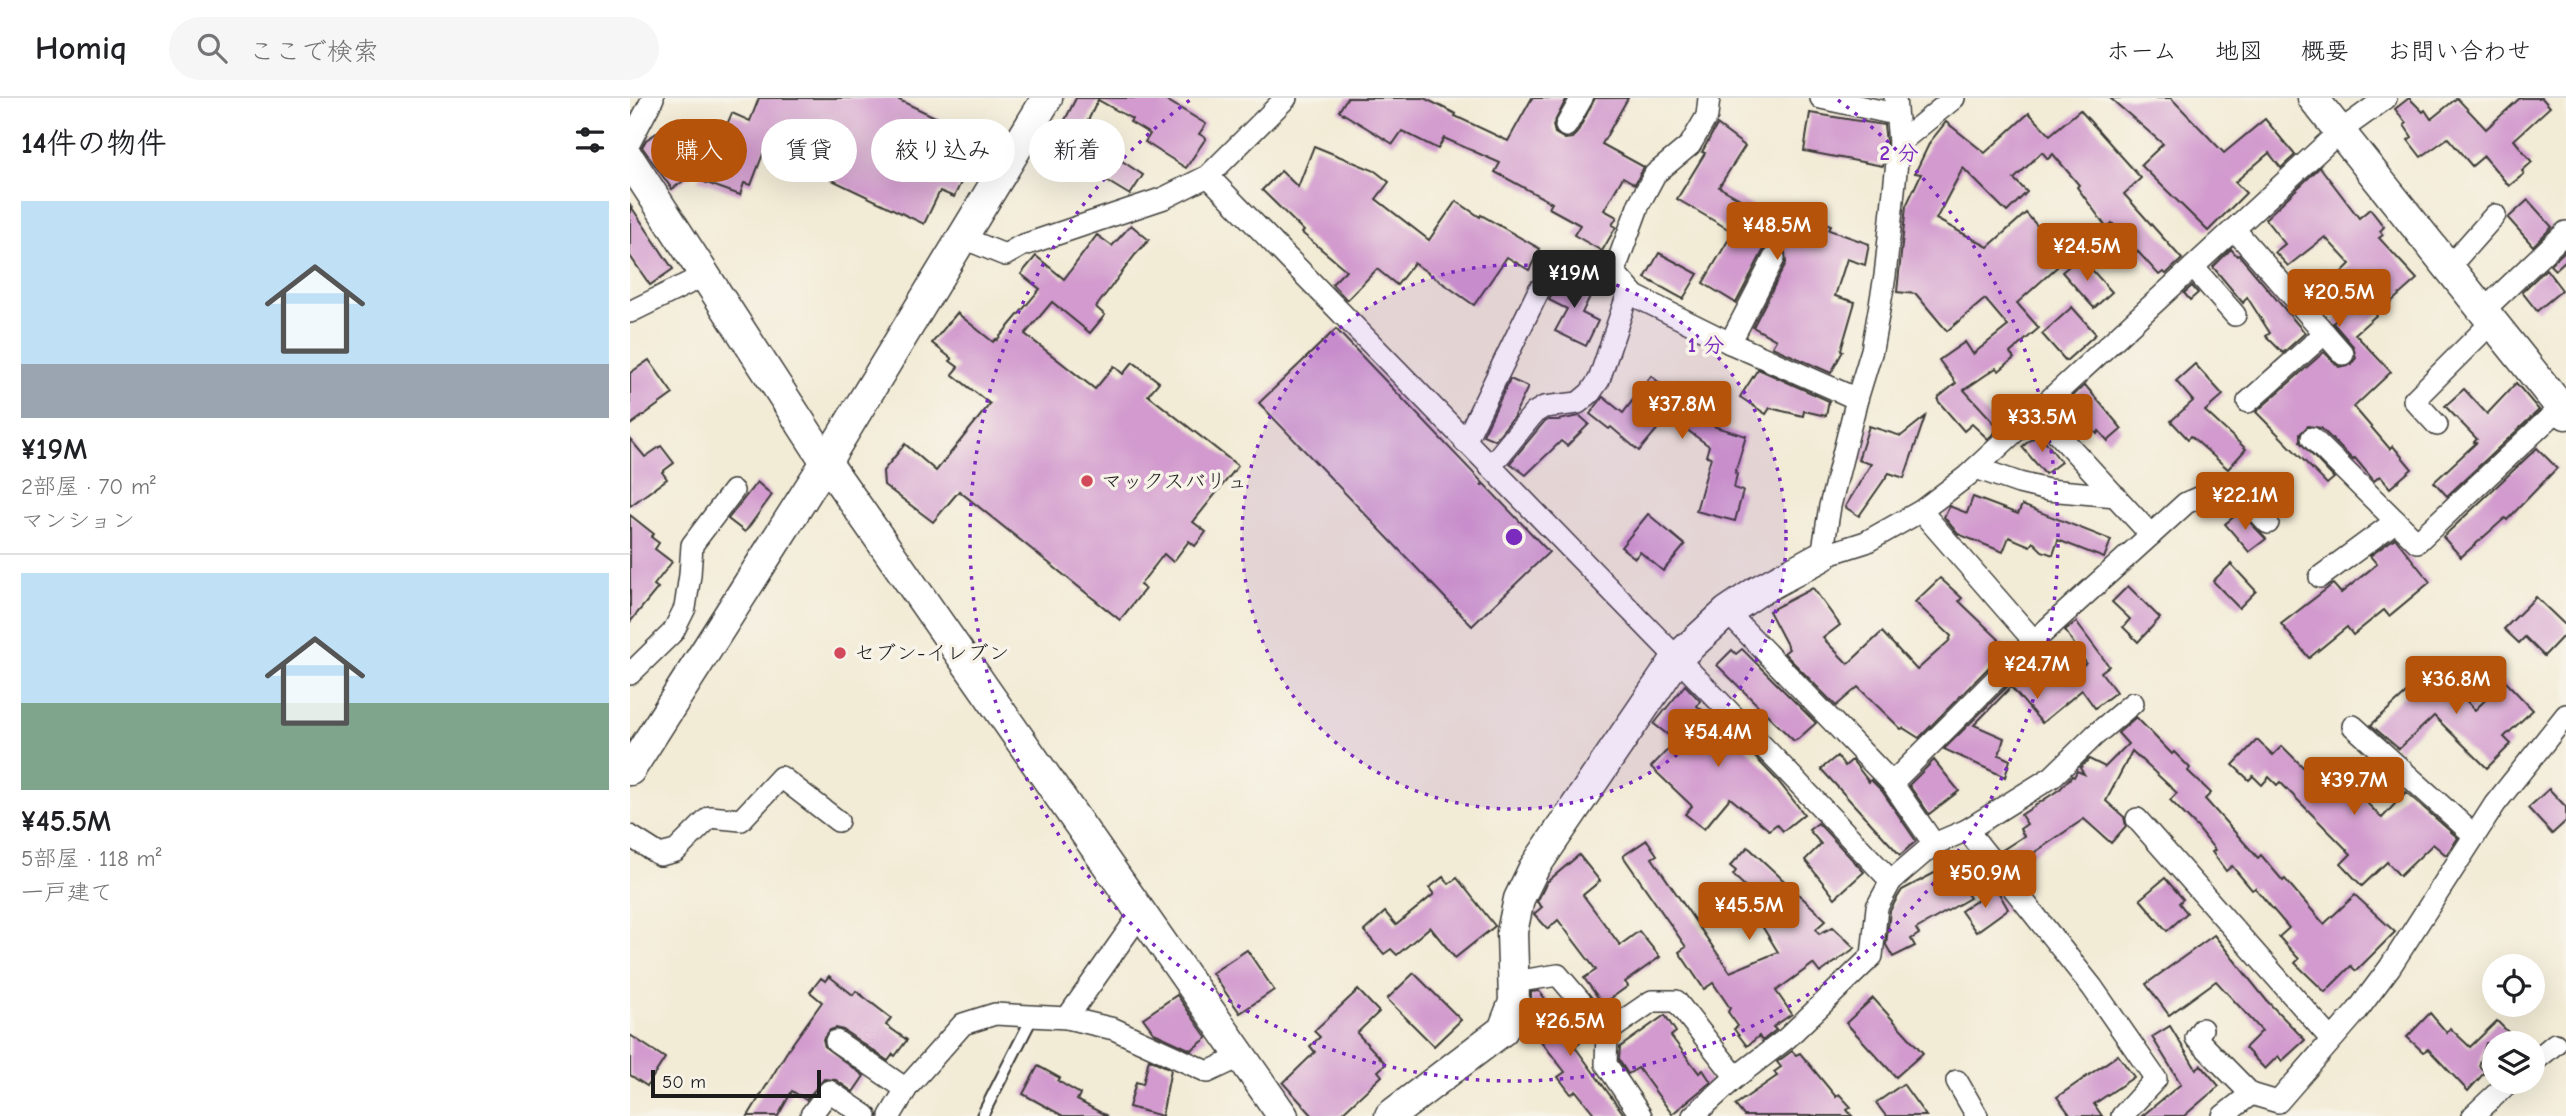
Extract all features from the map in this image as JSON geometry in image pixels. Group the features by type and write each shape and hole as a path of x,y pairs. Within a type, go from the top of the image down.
{"street":[{"path":"630,142 653,98"},
{"path":"630,770 826,461 1047,98"},
{"path":"963,238 1005,255 1021,246 1164,198 1208,176 1286,98"},
{"path":"1566,126 1582,98"},
{"path":"1709,98 1707,116 1690,145 1655,174 1639,204 1614,272 1635,296 1730,343 1857,399"},
{"path":"1821,98 1895,106 1899,144 1885,276 1872,350 1830,506 1822,556"},
{"path":"1899,144 1954,98"},
{"path":"2312,438 2417,542 2563,410 2313,98"},
{"path":"1390,1116 1503,1030 1514,1002 1512,932 1519,899 1534,867 1676,658 1727,612 1758,591 1822,556 1866,542 1921,511 1976,468 2339,132 2386,98"},
{"path":"630,160 826,461 1283,1116"},
{"path":"1208,176 1891,881"},
{"path":"2448,268 2496,215"},
{"path":"2234,229 2343,354"},
{"path":"2437,425 2414,400 2487,316 2566,232"},
{"path":"1730,343 1774,258"},
{"path":"2193,267 2235,315"},
{"path":"631,308 704,276"},
{"path":"1489,467 1534,412 1544,407 1578,403 1590,393 1599,380 1629,289"},
{"path":"1465,442 1539,290"},
{"path":"2248,402 2325,332"},
{"path":"2037,411 2151,535"},
{"path":"1976,468 2048,490 2116,496"},
{"path":"1892,783 2034,641 2186,503 2218,489 2239,491 2269,523"},
{"path":"630,674 673,632 685,608 692,545 733,491"},
{"path":"1921,511 2034,641"},
{"path":"2320,577 2396,521"},
{"path":"1727,612 1892,783 1934,845"},
{"path":"1693,1116 1736,1077 1787,1038 1872,956 1877,907 1891,881 1934,845 1967,830 2052,777 2133,703"},
{"path":"2202,1029 2196,1038 2251,1094 2286,1109 2331,1039 2357,1011 2390,967 2495,804 2566,715"},
{"path":"2353,726 2475,836"},
{"path":"630,836 660,855 677,851 710,817 741,820 781,777 838,821"},
{"path":"2137,819 2331,1039"},
{"path":"1967,830 2092,987 2156,1079 2122,1116"},
{"path":"1067,1018 1141,913"},
{"path":"1513,982 1558,975 1607,1032 1606,1065 1640,1116"},
{"path":"1607,1032 1652,1001 1676,1002 1736,1077"},
{"path":"890,1116 906,1089 963,1024 995,1014 1067,1018 1114,1029 1208,1072 1240,1056"},
{"path":"836,1041 906,1089"},
{"path":"2545,1052 2555,1044"},
{"path":"1957,1081 1977,1116"},
{"path":"811,1115 829,1091 866,1116"},
{"path":"2223,1116 2251,1094"},
{"path":"2473,1116 2497,1094"}],"lane":[{"path":"982,1116 1033,1016"}],"building":[{"path":"759,98 895,98 940,119 871,119 871,182 961,182 954,197 940,191 924,224 836,182 857,182 857,119 761,119 761,159 751,185 744,183 740,195 704,182 747,182 747,120 750,121"},
{"path":"1076,98 1163,98 1206,124 1199,134 1206,138 1186,168 1145,142 1150,134 1130,122 1132,119 1098,100 1089,119 1066,119"},
{"path":"1347,98 1424,98 1508,141 1532,98 1567,98 1553,125 1555,133 1565,139 1572,138 1577,133 1595,98 1628,98 1602,144 1644,167 1635,184 1623,177 1604,210 1617,217 1612,225 1616,227 1602,251 1574,235 1580,225 1549,208 1552,203 1495,172 1500,163 1444,138 1438,149 1402,131 1393,144 1339,111"},
{"path":"2110,98 2171,98 2224,153 2265,119 2295,155 2281,168 2269,153 2235,182 2246,193 2208,231 2141,165 2163,144"},
{"path":"2409,98 2423,112 2425,110 2431,119 2457,98 2486,129 2520,98 2542,98 2550,107 2514,140 2532,162 2522,171 2524,174 2509,186 2484,156 2472,166 2448,138 2421,157 2408,140 2412,137 2404,125 2406,123 2395,109"},
{"path":"2080,110 2141,178 2124,194 2182,259 2166,274 2163,272 2159,275 2112,223 2107,228 2077,187 2079,185 2053,154 2048,159 2042,152 2014,179 2027,192 2007,212 1963,168 1936,219 1988,247 2026,213 2066,259 2017,303 2039,328 2010,353 2014,358 1999,371 1996,368 1964,390 1999,428 1988,439 1972,424 1964,431 1938,401 1939,397 1956,383 1939,360 1965,342 1973,354 2008,326 1985,299 1947,331 1916,294 1897,292 1906,206 1921,174 1915,173 1930,142 1946,122 1985,153 2029,113 2050,135"},
{"path":"732,113 746,119 729,119"},
{"path":"1810,113 1884,125 1886,143 1883,166 1804,151"},
{"path":"1717,125 1745,146 1719,187 1757,207 1797,236 1805,216 1831,225 1829,230 1869,244 1865,265 1847,259 1835,296 1855,302 1841,350 1843,351 1831,373 1772,347 1776,340 1753,327 1786,263 1785,252 1781,247 1773,245 1763,251 1736,303 1703,283 1733,232 1677,199 1705,153 1702,152"},
{"path":"651,137 651,160 642,147"},
{"path":"1314,146 1375,171 1389,182 1376,199 1429,240 1456,201 1540,249 1529,270 1507,257 1474,305 1414,263 1397,285 1377,269 1347,300 1332,284 1346,270 1302,233 1304,231 1262,190 1281,171 1298,187"},
{"path":"1125,163 1143,175 1130,195 1109,182 1125,182"},
{"path":"2320,167 2359,218 2370,209 2384,227 2380,231 2383,235 2379,238 2417,279 2355,334 2391,372 2354,407 2390,449 2393,446 2412,469 2390,488 2380,476 2374,481 2355,458 2353,460 2321,428 2308,426 2300,434 2300,442 2334,478 2327,484 2256,412 2324,352 2339,367 2351,364 2356,358 2353,346 2333,323 2339,317 2317,296 2350,264 2325,237 2288,266 2275,252 2285,244 2265,219"},
{"path":"667,182 682,182 672,189"},
{"path":"2528,200 2552,227 2533,246 2508,218"},
{"path":"630,205 673,269 650,285 630,256"},
{"name":"マックスバリュ","path":"1131,225 1149,240 1096,307 1105,315 1090,333 1052,302 1025,334 1095,389 1114,366 1123,374 1133,362 1159,382 1148,395 1238,466 1193,522 1206,532 1195,546 1189,541 1173,562 1164,554 1140,585 1145,589 1120,620 959,491 933,522 884,485 883,471 905,444 936,471 990,404 952,374 958,367 932,343 957,313 993,342 997,340 1040,289 1021,274 1036,256 1064,279 1097,235 1112,246"},
{"path":"2231,249 2305,333 2283,353 2266,336 2270,333 2247,297 2243,303 2213,267"},
{"path":"2566,250 2566,260 2555,270 2550,265"},
{"path":"1659,253 1698,274 1683,299 1645,278"},
{"path":"2075,261 2079,265 2084,261 2112,292 2094,308 2062,272"},
{"path":"2546,269 2562,290 2537,311 2522,292"},
{"path":"1561,274 1593,290 1582,313 1598,321 1586,346 1555,331 1567,309 1549,300"},
{"path":"2192,286 2198,293 2190,300 2184,293"},
{"path":"2072,307 2096,334 2066,361 2042,334"},
{"path":"1336,329 1483,483 1481,486 1484,484 1549,552 1472,626 1259,403"},
{"path":"649,360 673,394 630,425 630,373"},
{"path":"2195,364 2223,395 2205,411 2246,449 2228,469 2191,436 2188,439 2171,421 2193,401 2176,381"},
{"path":"1758,369 1829,401 1826,416 1804,411 1803,416 1770,408 1766,414 1740,397"},
{"path":"1651,376 1716,427 1746,436 1735,473 1734,488 1743,491 1735,521 1696,511 1711,457 1706,456 1709,446 1668,416 1639,451 1611,427 1609,429 1590,414 1603,397 1623,413"},
{"path":"1510,379 1528,387 1513,418 1495,440 1483,435"},
{"path":"2516,383 2539,410 2447,496 2434,482 2476,443 2474,442 2477,439 2445,406 2464,389 2487,414"},
{"path":"2085,385 2122,429 2108,441 2099,431 2097,434 2081,422 2072,429 2059,416 2063,412 2059,408"},
{"path":"1580,416 1589,424 1567,446 1561,441 1526,475 1510,463 1544,422"},
{"path":"1925,417 1904,478 1889,473 1859,516 1845,507 1871,464 1858,460 1869,426 1901,436"},
{"path":"2039,433 2061,462 2045,474 2022,447"},
{"path":"630,439 645,457 661,446 674,463 662,472 667,479 630,506"},
{"path":"2537,448 2557,468 2507,520 2505,518 2461,557 2443,537"},
{"path":"757,482 772,495 745,532 728,519"},
{"path":"1973,497 2018,514 2022,505 2111,540 2104,558 2058,540 2053,555 2042,551 2033,542 2030,546 2009,537 2003,552 1958,534 1944,517 1949,506 1967,513"},
{"path":"2240,512 2266,539 2249,552 2225,524"},
{"path":"1648,514 1685,545 1663,571 1640,552 1635,558 1621,547"},
{"path":"630,515 654,534 651,537 659,543 655,549 672,562 654,585 658,588 630,622"},
{"path":"2395,538 2430,582 2389,616 2384,610 2353,635 2347,627 2309,658 2281,624 2333,584 2341,593 2377,564 2370,556"},
{"path":"2231,564 2256,591 2239,608 2213,581"},
{"path":"1940,578 1962,598 1959,601 2008,648 1919,738 1901,729 1858,687 1836,706 1784,653 1789,649 1769,611 1813,588 1840,625 1823,638 1848,664 1882,632 1917,670 1949,641 1951,636 1915,602"},
{"path":"2128,586 2160,618 2138,642 2123,627 2130,619 2112,602"},
{"path":"2536,597 2566,626 2566,633 2544,656 2525,637 2519,643 2504,629"},
{"path":"2076,622 2109,666 2101,672 2116,692 2095,708 2082,690 2042,723 2011,687 1974,725 2004,738 1999,755 2010,760 2005,777 1944,749 2037,657 2059,683 2086,663 2065,630"},
{"path":"1742,649 1816,723 1798,739 1794,741 1717,665 1732,650 1736,654"},
{"path":"2435,667 2475,710 2505,681 2533,710 2504,737 2511,744 2487,768 2434,716 2399,749 2371,725"},
{"path":"1685,685 1700,701 1697,706 1727,728 1778,781 1804,814 1783,831 1777,824 1769,830 1730,798 1704,829 1685,814 1692,806 1651,767 1676,741 1654,724"},
{"path":"2136,717 2172,754 2174,752 2190,768 2188,771 2211,793 2205,799 2258,858 2261,855 2283,881 2285,879 2324,924 2355,895 2395,932 2356,971 2351,966 2325,992 2295,963 2299,959 2279,937 2289,928 2232,866 2226,871 2212,852 2215,850 2197,827 2170,800 2177,793 2132,751 2106,801 2124,817 2126,826 2111,843 2084,819 2013,867 2001,851 2024,836 2020,829 2027,824 2021,815 2060,789 2077,771 2084,774 2080,768 2089,759 2105,767 2128,744 2118,733"},
{"path":"2257,740 2273,755 2282,746 2322,786 2327,781 2333,788 2337,784 2357,804 2362,798 2382,818 2406,792 2458,838 2446,855 2433,844 2400,876 2387,862 2362,886 2341,864 2351,854 2280,782 2277,785 2269,777 2262,785 2253,776 2249,780 2233,765"},
{"path":"1837,756 1845,766 1852,760 1869,782 1871,780 1882,791 1916,841 1900,855 1821,769"},
{"path":"1934,760 1959,791 1929,814 1909,785"},
{"path":"2549,789 2566,807 2566,821 2552,834 2528,808"},
{"path":"1818,823 1864,872 1835,898 1805,860 1821,844 1809,830"},
{"path":"1647,840 1657,855 1652,858 1730,972 1778,952 1762,926 1777,916 1733,875 1736,871 1730,866 1748,847 1826,920 1816,929 1819,934 1833,927 1855,948 1820,973 1813,964 1776,991 1792,1014 1773,1027 1776,1030 1762,1041 1759,1036 1747,1046 1734,1029 1738,1026 1728,1012 1730,1008 1713,983 1704,989 1679,952 1686,947 1623,856"},
{"path":"1579,855 1600,881 1583,895 1620,945 1639,931 1660,957 1625,982 1628,986 1603,1004 1584,978 1596,970 1558,920 1548,929 1534,914 1542,907 1537,902 1547,882"},
{"path":"1950,869 1970,898 1916,929 1919,934 1911,939 1915,946 1893,957 1886,945 1890,911 1902,890 1940,870 1943,874"},
{"path":"1443,877 1449,884 1457,878 1495,926 1455,958 1430,927 1397,955 1391,949 1384,954 1364,931 1385,912 1396,925 1434,894 1429,888"},
{"path":"2165,878 2183,899 2179,903 2187,913 2167,931 2140,899"},
{"path":"1996,888 2008,909 1976,932 1961,911"},
{"path":"2214,935 2267,1001 2305,1040 2282,1061 2278,1056 2265,1069 2245,1048 2262,1031 2216,981 2169,1015 2146,984"},
{"path":"1247,950 1274,990 1240,1013 1212,973"},
{"path":"1414,973 1461,1020 1434,1046 1387,999"},
{"path":"829,976 853,995 856,991 891,1018 886,1025 907,1040 888,1061 843,1030 830,1030 823,1039 825,1047 864,1076 853,1092 836,1080 824,1079 806,1100 792,1091 778,1116 748,1116 788,1050 822,1002 810,992 821,978 825,981"},
{"path":"1358,990 1379,1012 1357,1033 1386,1064 1378,1071 1382,1076 1339,1116 1313,1116 1283,1083 1315,1052 1310,1046 1320,1037 1314,1031"},
{"path":"1539,991 1580,1043 1575,1047 1625,1116 1596,1116 1576,1091 1571,1094 1558,1077 1565,1072 1541,1041 1544,1038 1527,1016 1531,992"},
{"path":"1177,995 1207,1038 1191,1050 1154,1033 1143,1018"},
{"path":"1873,998 1923,1053 1896,1077 1846,1023"},
{"path":"2430,1013 2447,1033 2450,1028 2470,1047 2482,1035 2479,1066 2482,1075 2468,1091 2428,1049 2423,1052 2407,1037"},
{"path":"1665,1015 1676,1032 1671,1036 1699,1073 1703,1070 1711,1082 1672,1114 1638,1068 1628,1074 1619,1060 1620,1047"},
{"path":"2497,1021 2507,1031 2487,1031"},
{"path":"2170,1026 2196,1069 2201,1065 2219,1086 2184,1116 2142,1116 2181,1084 2152,1037"},
{"path":"630,1035 665,1058 647,1086 630,1075"},
{"path":"1792,1051 1796,1055 1800,1053 1836,1097 1839,1094 1851,1107 1847,1110 1852,1116 1744,1116 1735,1105 1777,1076 1774,1072 1781,1067 1777,1062"},
{"path":"2118,1055 2134,1077 2094,1104 2102,1116 2071,1116 2057,1097"},
{"path":"1149,1059 1171,1069 1162,1116 1129,1107 1136,1082 1143,1084"},
{"path":"1038,1066 1060,1078 1058,1081 1080,1094 1077,1100 1107,1116 1063,1116 1023,1094"},
{"path":"1903,1084 1926,1116 1886,1116 1876,1103"}],"place":[{"name":"マックスバリュ","path":"1087,481"},
{"name":"セブン-イレブン","path":"840,653"}]}
